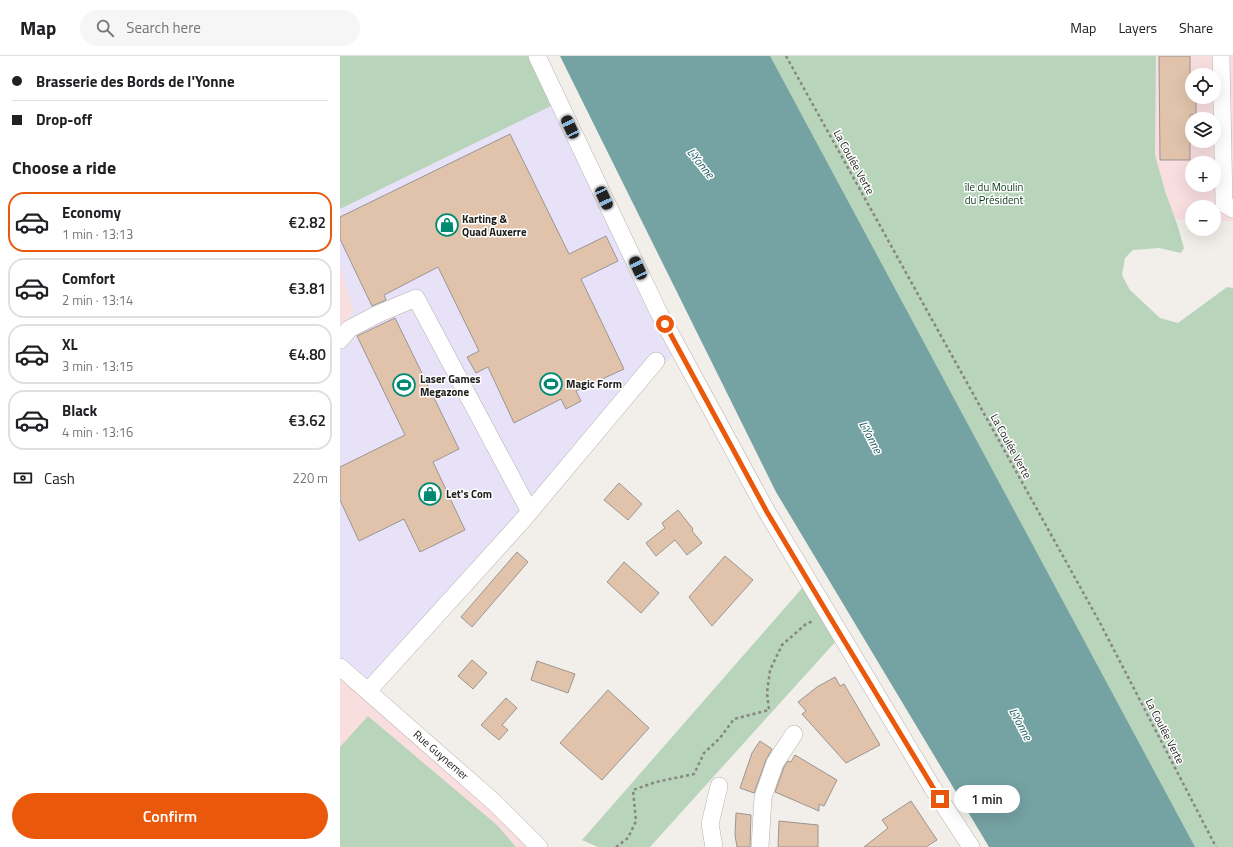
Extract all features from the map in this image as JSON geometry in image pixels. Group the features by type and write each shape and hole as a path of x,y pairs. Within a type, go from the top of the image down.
{"street":[{"path":"537,56 658,311 767,512 932,786 971,847"},
{"path":"1221,56 1224,204 1233,209"},
{"path":"340,340 348,329 378,314 416,298 530,512"},
{"path":"368,691 530,512 656,361"},
{"name":"Rue Guynemer","path":"340,667 495,803 539,847"},
{"path":"760,847 763,797 775,763 794,734"},
{"path":"714,847 710,824 719,786"}],"path":[{"name":"La Coulée Verte","path":"786,56 1100,623 1216,847"},
{"path":"616,847 628,838 636,821 633,790 656,782 694,774 704,753 720,738 734,719 769,710 767,692 770,670 782,645 806,624 828,614"}],"shaded area":[{"path":"1157,56 1233,56 1233,221 1221,221 1221,200 1185,200 1185,220 1139,219"},
{"path":"551,106 675,353 367,683 340,658 340,329 354,312 340,267 340,209"},
{"path":"340,267 354,312 340,329"},
{"path":"340,658 367,683 529,847 340,847"}],"green space":[{"path":"340,56 529,56 551,106 340,209"},
{"name":"île du Moulin du Président","path":"768,56 1156,56 1155,155 1184,248 1181,253 1159,248 1133,250 1125,258 1122,275 1130,290 1160,318 1178,323 1227,287 1233,288 1233,847 1178,847"},
{"path":"804,586 837,640 650,847 598,847 582,840"},
{"path":"368,716 497,825 516,847 340,847 340,747"}],"water":[{"name":"L'Yonne","path":"560,56 770,56 1195,847 989,847 776,492"}],"building":[{"path":"1159,56 1190,56 1190,68 1185,68 1185,104 1196,104 1196,112 1185,112 1185,148 1190,148 1190,156 1185,156 1185,160 1160,160"},
{"path":"510,134 569,254 606,236 618,261 581,279 624,369 576,391 581,401 566,409 561,399 514,423 488,367 476,373 467,357 479,351 438,267 384,295 386,300 372,306 340,239 340,217"},
{"path":"395,318 459,449 433,462 465,530 420,552 404,519 359,541 340,500 340,467 405,435 357,336"},
{"path":"619,483 642,504 628,520 604,500"},
{"path":"678,510 702,543 687,555 675,540 656,556 646,543 665,528 662,523"},
{"path":"517,552 528,562 472,627 461,617"},
{"path":"725,556 753,580 712,626 689,597"},
{"path":"624,562 659,593 641,613 607,582"},
{"path":"472,660 487,673 473,689 458,676"},
{"path":"537,661 575,674 568,693 531,680"},
{"path":"835,677 840,686 844,684 880,745 846,763 802,714 806,711 798,702 817,687"},
{"path":"608,690 649,728 602,780 560,743"},
{"path":"506,698 517,708 502,725 508,730 499,740 481,725"},
{"path":"760,741 772,749 766,760 754,793 740,788 752,753"},
{"path":"795,755 837,780 824,806 819,804 819,811 775,792 784,767 788,761 791,762"},
{"path":"911,801 937,840 926,847 864,847 888,828 882,820"},
{"path":"736,813 751,815 750,847 737,847 735,835"},
{"path":"779,821 818,825 818,847 778,847"}],"place":[{"name":"Karting & Quad Auxerre","path":"447,225"},
{"name":"Magic Form","path":"551,384"},
{"name":"Laser Games Megazone","path":"404,385"},
{"name":"Let's Com","path":"430,494"}],"route":[{"path":"665,324 767,512 940,799"}]}
